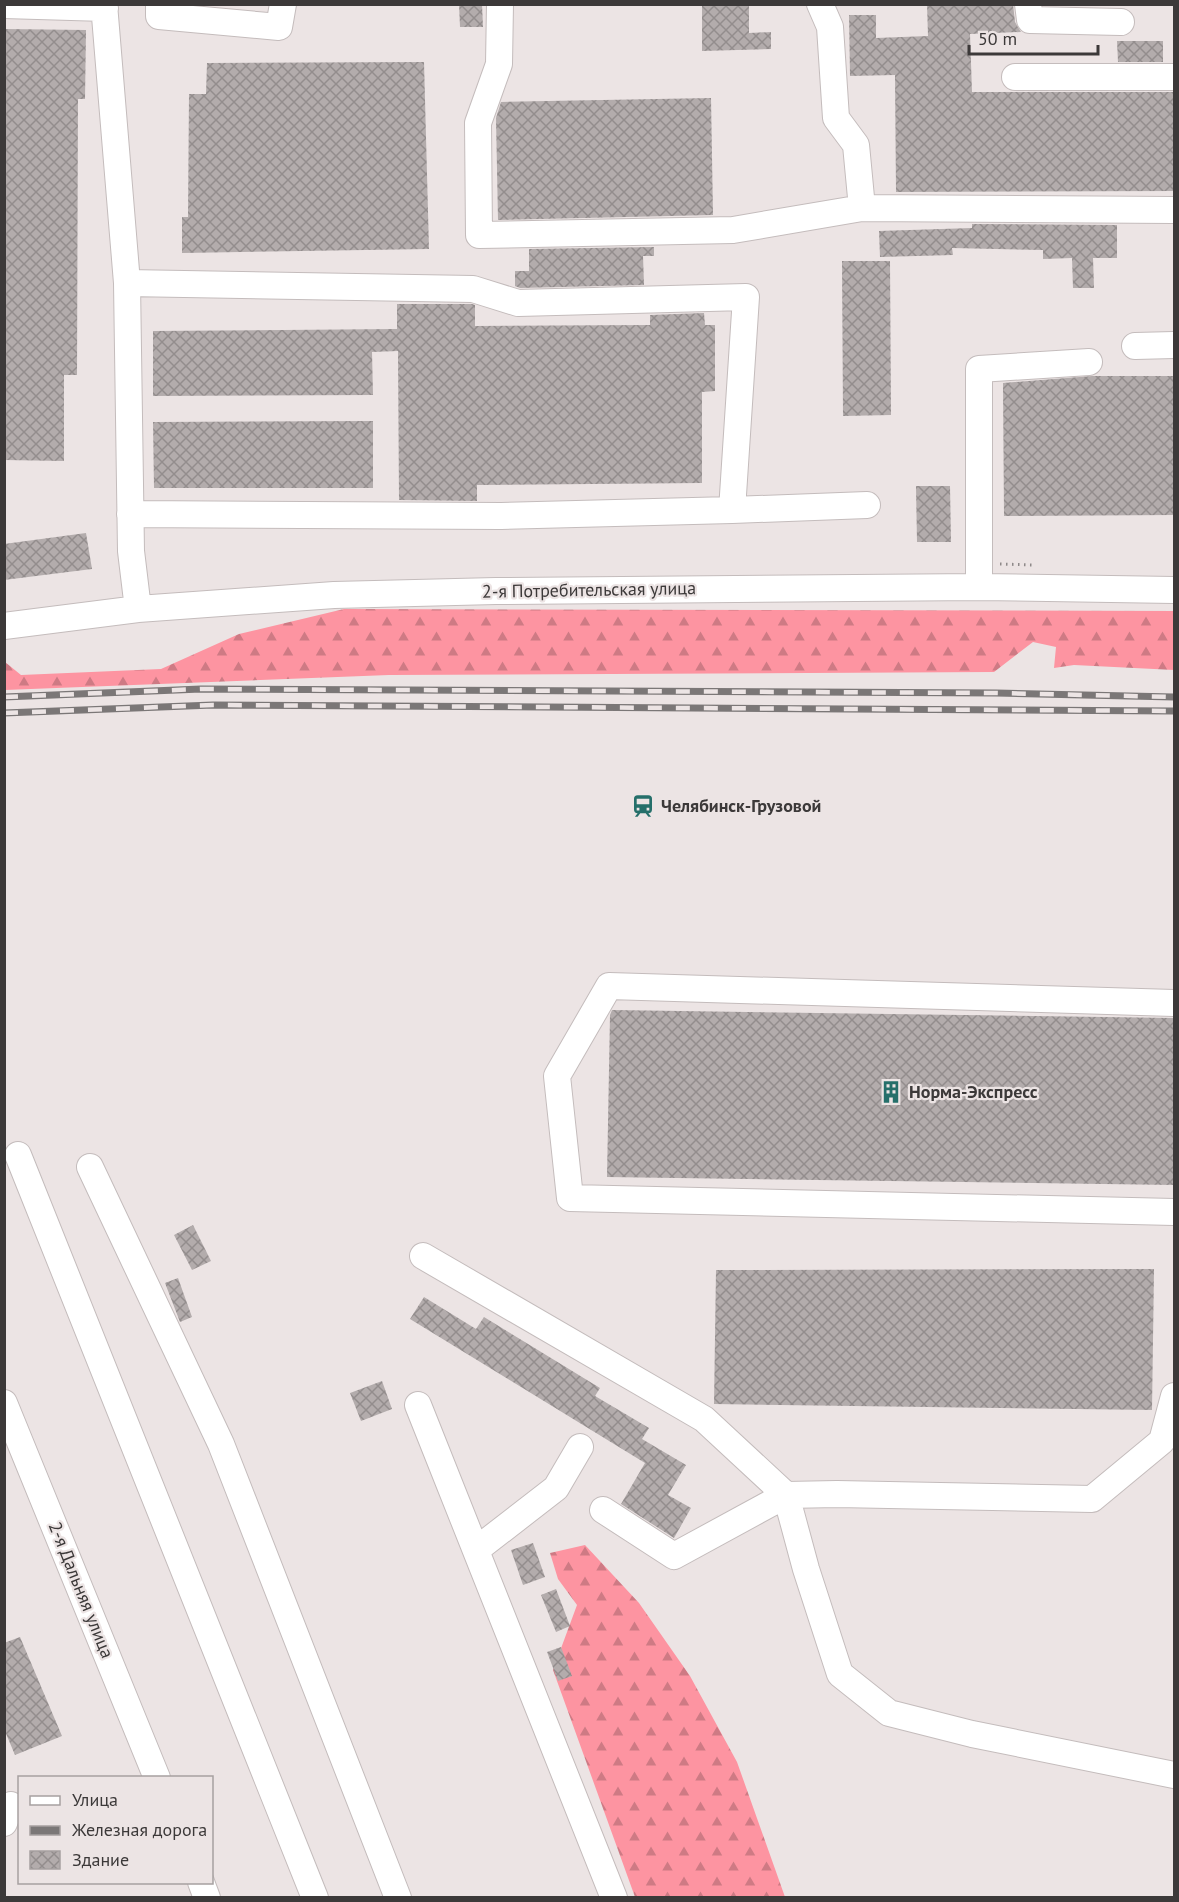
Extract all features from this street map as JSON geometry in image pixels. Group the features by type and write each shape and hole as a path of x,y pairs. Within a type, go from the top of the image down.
{"street":[{"path":"159,4 159,16 279,27 283,4"},
{"path":"500,4 499,64 478,123 479,235 733,230 862,208 1174,210"},
{"path":"820,4 830,27 836,118 856,145 862,208"},
{"path":"1028,4 1030,20 1122,22"},
{"path":"4,5 104,6 127,284 131,551 138,609"},
{"path":"1015,77 1174,78"},
{"path":"127,284 473,289 518,303 746,297 732,510"},
{"path":"1135,346 1174,345"},
{"path":"979,587 979,369 1089,362"},
{"path":"130,514 501,516 867,505"},
{"name":"2-я Потребительская улица","path":"4,626 138,609 334,596 473,591 979,587 1174,590"},
{"path":"1174,1003 609,986 557,1076 570,1198 1174,1212"},
{"path":"18,1155 315,1898"},
{"path":"90,1167 221,1444 398,1898"},
{"path":"423,1256 704,1419 786,1495 806,1569 840,1674 889,1713 972,1734 1174,1775"},
{"path":"603,1510 674,1556 786,1495 1092,1499 1162,1441 1174,1396"},
{"name":"2-я Дальняя улица","path":"4,1403 156,1776"},
{"path":"418,1405 615,1898"},
{"path":"476,1550 556,1488 580,1447"}],"green space":[{"path":"344,609 1174,611 1174,670 1074,665 1054,668 1056,647 1033,642 994,672 389,675 5,690 5,662 21,675 161,669 239,634"},
{"path":"585,1545 639,1603 690,1676 737,1762 785,1897 635,1897 553,1670 577,1605 558,1579 550,1553"}],"building":[{"path":"459,4 482,4 483,27 460,27"},
{"path":"702,4 749,4 749,33 771,32 771,49 702,51"},
{"path":"927,4 1013,4 1015,22 1021,32 970,34 972,92 1174,92 1174,191 896,192 895,75 850,76 849,15 876,15 876,38 928,36"},
{"path":"4,29 86,30 85,99 78,99 77,375 64,375 64,461 4,460"},
{"path":"1117,41 1163,41 1163,62 1118,62"},
{"path":"424,62 429,249 182,253 182,217 188,217 189,94 206,94 207,63"},
{"path":"711,98 713,215 498,220 496,118 501,102"},
{"path":"972,224 1117,225 1117,258 1093,258 1094,288 1073,288 1072,258 1043,259 1043,250 952,248 953,255 880,257 879,231 972,228"},
{"path":"654,247 654,256 643,256 644,285 520,288 515,286 515,271 529,271 529,249"},
{"path":"842,261 890,261 891,415 843,416"},
{"path":"397,304 472,304 475,305 475,326 650,325 650,315 704,313 705,325 715,325 715,391 702,392 702,483 477,485 477,501 399,500 398,351 372,352 373,395 153,396 153,331 397,329"},
{"path":"1092,376 1174,376 1174,515 1004,516 1003,383"},
{"path":"373,421 373,488 154,488 153,422"},
{"path":"916,486 950,486 951,542 917,542"},
{"path":"86,533 92,569 4,580 4,544"},
{"name":"Норма-Экспресс","path":"612,1010 1174,1018 1174,1185 607,1177 610,1015"},
{"path":"193,1225 211,1261 192,1270 174,1235"},
{"path":"1154,1269 1152,1410 714,1404 716,1270"},
{"path":"178,1278 192,1317 180,1322 165,1283"},
{"path":"424,1297 476,1329 484,1317 600,1388 595,1396 649,1428 642,1439 686,1465 668,1495 691,1508 674,1538 621,1504 645,1463 410,1319"},
{"path":"382,1381 392,1409 361,1421 350,1393"},
{"path":"533,1543 545,1577 523,1585 511,1550"},
{"path":"556,1589 570,1626 556,1632 541,1595"},
{"path":"20,1637 62,1736 15,1755 4,1729 4,1643"},
{"path":"561,1647 572,1676 558,1681 547,1652"}],"railway":[{"path":"4,697 201,689 996,693 1174,697"},
{"path":"4,713 213,705 1174,711"}],"place":[{"name":"Челябинск-Грузовой","path":"643,806"},
{"name":"Норма-Экспресс","path":"891,1092"}]}
